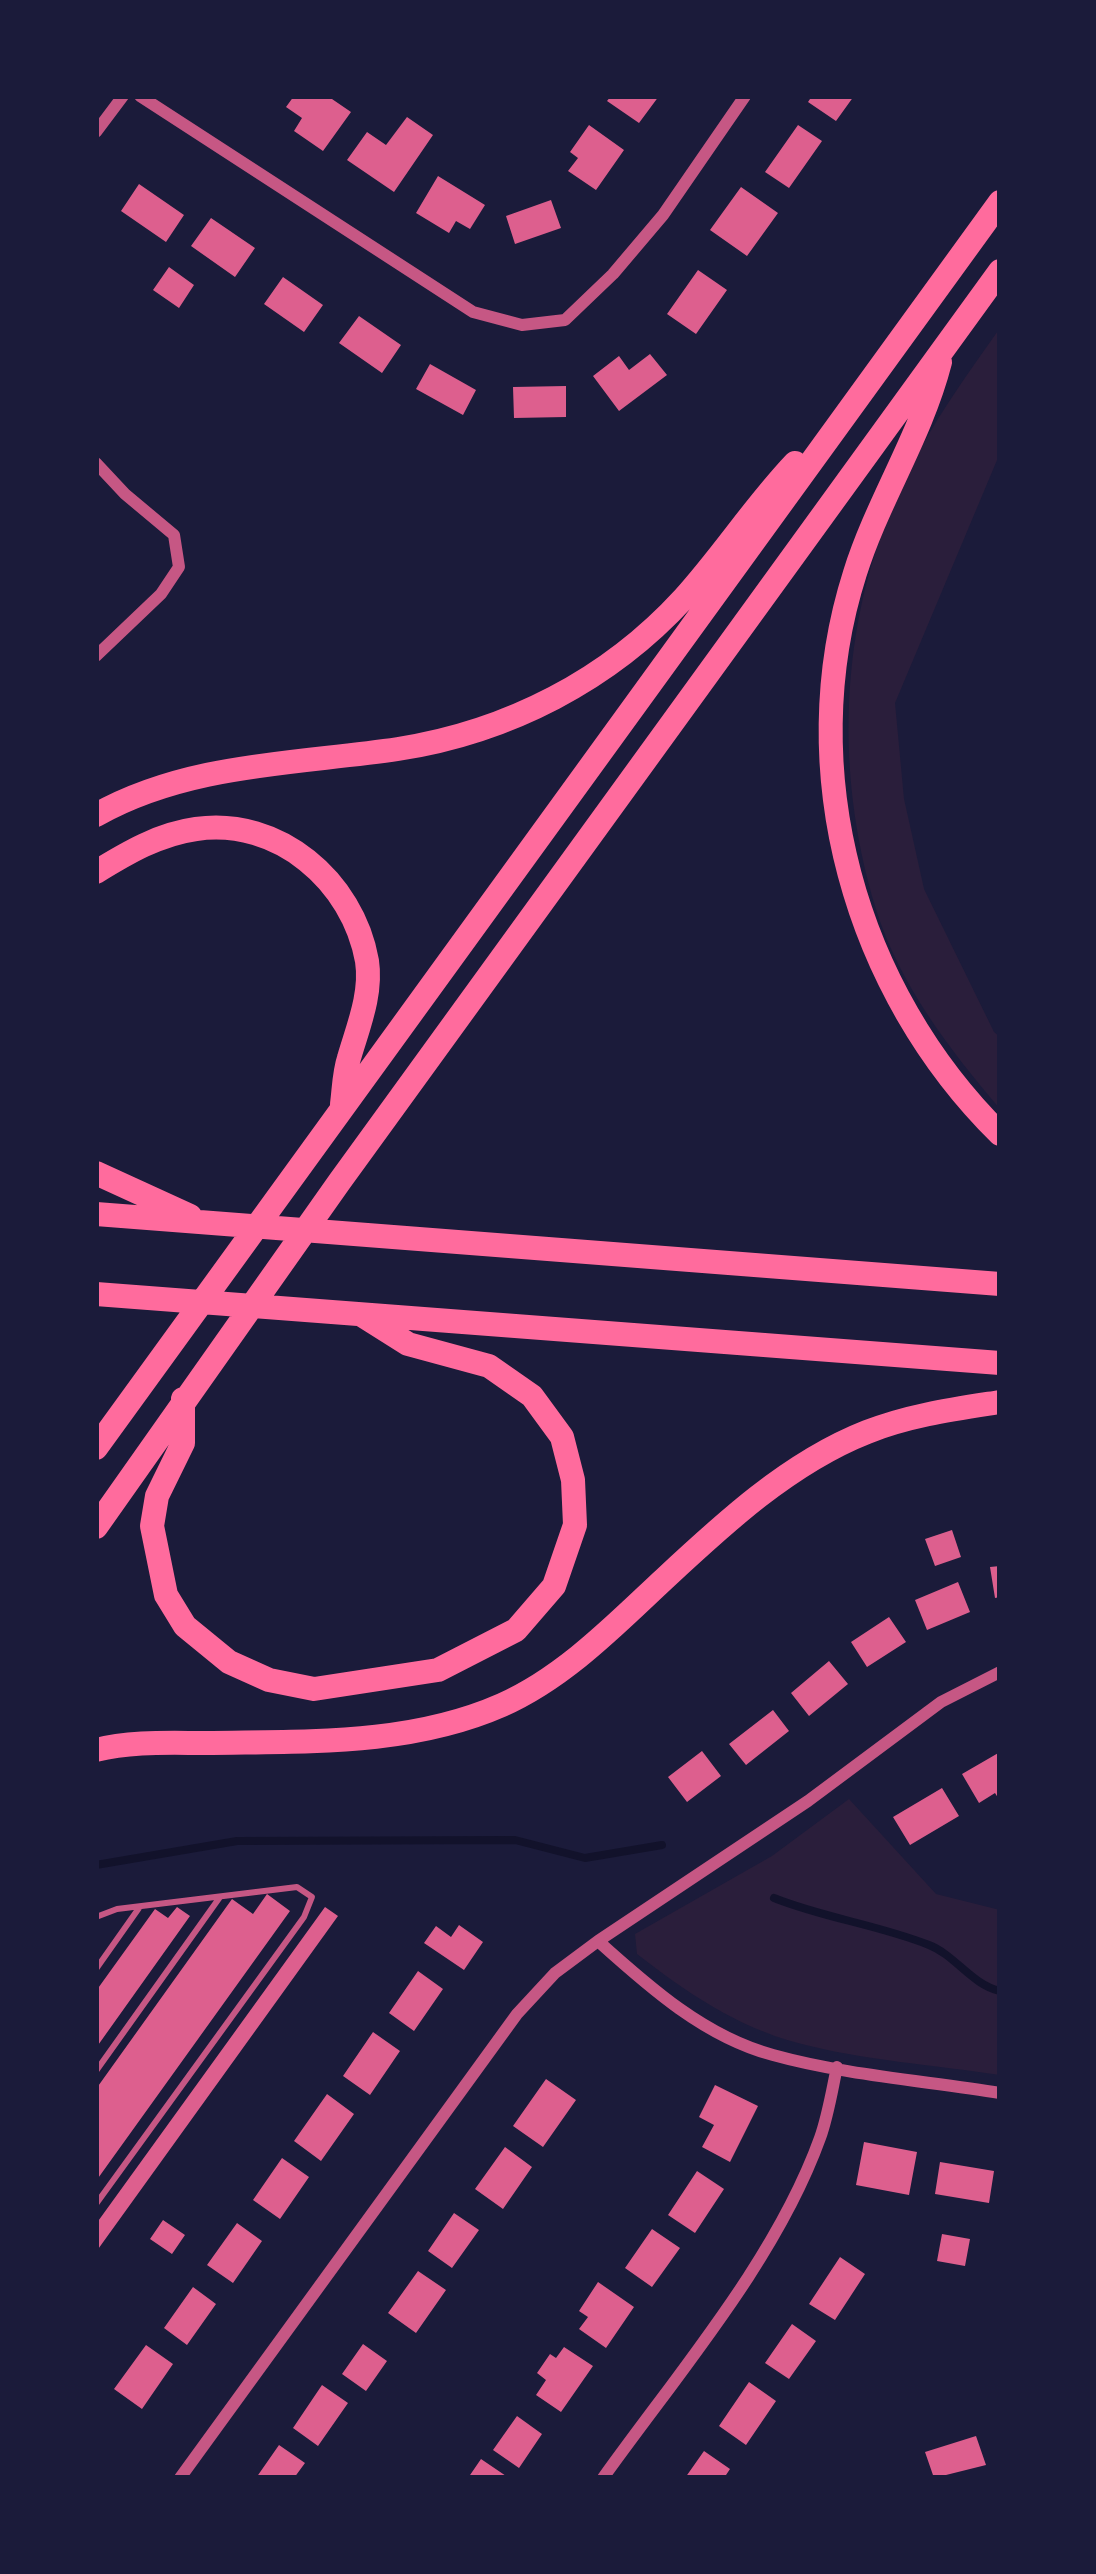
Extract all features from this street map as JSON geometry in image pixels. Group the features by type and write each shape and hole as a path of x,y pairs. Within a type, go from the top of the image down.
{"highway":[{"path":"96,1448 1000,202"},
{"path":"96,1527 340,1181 1000,271"},
{"path":"943,350 929,404 869,530 841,625 831,725 833,780 850,876 885,975 937,1063 1000,1134"},
{"path":"96,815 154,789 207,774 459,738 543,705 585,681 680,602 780,479 874,377"},
{"path":"96,872 150,842 196,829 234,828 274,838 320,869 352,914 368,964 362,1026 348,1061 341,1112"},
{"path":"96,1174 202,1222"},
{"path":"96,1214 1000,1284"},
{"path":"96,1294 1000,1363"},
{"path":"184,1400 183,1443 157,1496 152,1526 166,1595 185,1626 229,1662 269,1680 314,1689 382,1681 453,1663 516,1630 554,1586 574,1526 573,1480 562,1437 532,1396 488,1366 408,1344 362,1315"},
{"path":"96,1750 411,1734 506,1704 561,1670 758,1497 816,1459 886,1426 931,1412 1000,1402"}],"street":[{"path":"96,132 123,96"},
{"path":"140,96 472,312 522,325 565,320 614,274 663,215 745,96"},
{"path":"96,463 174,535 179,567 161,594 96,656"},
{"path":"180,2478 517,2014 555,1973 808,1801 941,1702 1000,1672"},
{"path":"598,1941 653,1991 709,2027 771,2055 1000,2093"},
{"path":"603,2478 781,2222 821,2137 837,2067"}],"lane":[{"path":"96,1917 140,1906 297,1887 312,1897 304,1917 96,2204"},
{"path":"96,2071 220,1897"},
{"path":"96,1969 140,1906"}],"shaded area":[{"path":"1000,328 1000,453 895,703 904,799 924,889 1000,1037 1000,1109 928,1015 886,937 862,855 849,744 856,633 885,526 928,436"},
{"path":"849,1799 936,1894 1000,1910 1000,2075 847,2054 776,2036 713,2007 637,1954 635,1934 772,1856"}],"building":[{"path":"294,96 334,96 351,112 323,151 294,131 302,118 286,107"},
{"path":"611,96 659,96 639,123 607,101"},
{"path":"812,96 854,96 836,121 808,102"},
{"path":"407,117 433,135 394,192 347,160 367,132 386,145"},
{"path":"589,125 624,150 596,190 568,171 578,158 570,152"},
{"path":"798,125 822,141 789,188 765,172"},
{"path":"438,176 485,205 470,229 456,221 449,233 416,213"},
{"path":"139,184 184,215 166,242 121,211"},
{"path":"741,187 778,213 747,256 710,230"},
{"path":"551,200 561,228 515,244 506,216"},
{"path":"211,218 255,248 235,277 191,246"},
{"path":"169,267 194,285 179,308 153,290"},
{"path":"698,270 727,290 696,334 667,314"},
{"path":"283,277 323,305 304,332 264,304"},
{"path":"359,316 401,345 382,373 339,343"},
{"path":"650,354 667,375 619,411 593,376 619,356 629,370"},
{"path":"430,364 476,390 463,415 416,389"},
{"path":"566,386 566,417 514,418 513,387"},
{"path":"952,1530 961,1557 935,1566 925,1539"},
{"path":"1000,1566 1000,1597 995,1598 990,1567"},
{"path":"958,1582 970,1612 927,1630 915,1600"},
{"path":"889,1617 906,1642 867,1667 851,1642"},
{"path":"829,1661 848,1684 809,1716 791,1693"},
{"path":"773,1710 789,1731 746,1765 729,1744"},
{"path":"702,1751 721,1776 687,1802 668,1777"},
{"path":"1000,1752 1000,1801 995,1793 979,1803 962,1774"},
{"path":"942,1788 959,1816 910,1845 893,1817"},
{"path":"267,1894 290,1911 96,2181 96,2089 232,1899 253,1914"},
{"path":"177,1907 190,1916 96,2048 96,1991 155,1909 168,1918"},
{"path":"325,1907 338,1916 96,2252 96,2224"},
{"path":"459,1925 483,1942 464,1970 424,1943 436,1926 451,1937"},
{"path":"418,1971 443,1989 414,2031 389,2013"},
{"path":"373,2032 400,2051 370,2095 343,2076"},
{"path":"546,2079 576,2100 543,2147 513,2126"},
{"path":"715,2085 758,2106 730,2162 702,2147 714,2125 699,2117"},
{"path":"327,2094 354,2114 321,2161 294,2141"},
{"path":"864,2142 917,2152 909,2195 856,2185"},
{"path":"505,2147 532,2167 503,2209 475,2189"},
{"path":"282,2158 309,2177 280,2219 253,2200"},
{"path":"940,2162 994,2171 989,2203 935,2194"},
{"path":"697,2171 724,2189 695,2233 668,2215"},
{"path":"454,2213 479,2230 452,2268 428,2251"},
{"path":"163,2220 185,2235 172,2254 150,2239"},
{"path":"237,2223 262,2241 233,2283 207,2265"},
{"path":"652,2229 680,2248 652,2287 625,2268"},
{"path":"942,2234 970,2239 965,2266 937,2261"},
{"path":"840,2257 865,2274 835,2320 809,2304"},
{"path":"418,2271 446,2290 416,2333 388,2313"},
{"path":"598,2282 634,2307 606,2348 579,2329 588,2317 579,2311"},
{"path":"193,2287 216,2304 187,2345 164,2328"},
{"path":"792,2324 816,2341 789,2379 765,2363"},
{"path":"363,2344 387,2361 366,2391 342,2374"},
{"path":"146,2345 173,2364 142,2409 114,2389"},
{"path":"564,2347 593,2366 561,2412 536,2395 546,2380 537,2373 550,2354 556,2358"},
{"path":"749,2382 776,2401 746,2445 719,2426"},
{"path":"322,2385 348,2403 318,2446 293,2428"},
{"path":"517,2416 542,2434 519,2468 493,2450"},
{"path":"976,2436 986,2465 934,2478 925,2452"},
{"path":"279,2445 305,2463 294,2478 256,2478"},
{"path":"704,2451 730,2469 724,2478 685,2478"},
{"path":"481,2459 509,2478 468,2478"}],"waterway":[{"path":"96,1865 237,1841 515,1840 585,1858 662,1845"},
{"path":"774,1898 929,1945 981,1983 1000,1991"}]}
